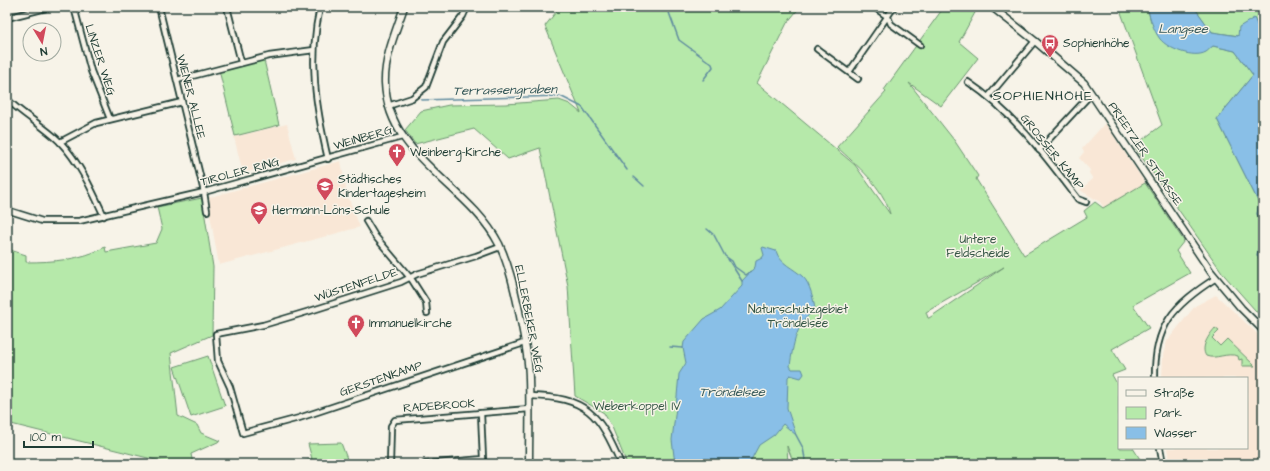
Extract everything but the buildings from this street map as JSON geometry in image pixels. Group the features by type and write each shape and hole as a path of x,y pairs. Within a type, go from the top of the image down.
{"street":[{"path":"7,18 50,7"},
{"name":"LINZER WEG","path":"74,7 91,71 110,119"},
{"name":"WIENER ALLEE","path":"159,7 204,192 207,211"},
{"path":"227,7 241,62"},
{"path":"320,7 314,50 316,100 328,159"},
{"name":"ELLERBEKER WEG","path":"404,7 389,54 384,82 388,106 402,137 421,160 478,213 500,247 511,275 528,368 529,464"},
{"path":"388,106 412,98 426,87 443,42 463,16 467,7"},
{"path":"874,7 888,17 891,24 920,45"},
{"path":"849,72 894,7"},
{"name":"PREETZER STRASSE","path":"992,7 1036,41 1084,84 1216,278 1263,330"},
{"path":"989,96 1036,41"},
{"path":"817,49 858,79"},
{"path":"177,80 241,62 269,56 314,50"},
{"name":"GROSSER KAMP","path":"968,82 989,96 1009,115 1078,199 1086,202"},
{"path":"1039,150 1091,94"},
{"path":"7,99 21,113 60,142 83,172 104,216"},
{"path":"60,142 87,126 182,102"},
{"name":"WEINBERG","path":"328,159 402,137"},
{"name":"TIROLER RING","path":"7,210 29,218 54,222 79,221 204,192 328,159"},
{"path":"366,221 375,236 409,278 426,302 426,313"},
{"name":"WÜSTENFELDE","path":"243,433 230,387 218,361 216,334 287,318 401,282 500,247"},
{"path":"1155,377 1157,350 1161,335 1169,318 1179,305 1216,278"},
{"name":"GERSTENKAMP","path":"243,433 299,418 524,342"},
{"path":"529,396 562,398 579,404 594,415 608,433 621,464"},
{"name":"RADEBROOK","path":"390,464 391,426 395,420 529,409"},
{"name":"RADEBROOK","path":"425,464 483,459 481,413"},
{"path":"1160,449 1163,464"}],"shaded area":[{"path":"1105,123 1145,183 1104,208 1100,202 1080,190 1093,179 1089,173 1090,170 1079,158 1084,152 1082,149"},
{"path":"287,124 296,159 243,173 234,137"},
{"name":"Hermann-Löns-Schule","path":"341,161 347,194 360,227 219,265 207,198"},
{"path":"1216,295 1263,339 1263,464 1170,464 1167,449 1248,449 1248,377 1162,377 1163,355 1167,341 1195,306"}],"green space":[{"name":"Naturschutzgebiet Tröndelsee","path":"560,7 607,7 621,11 623,7 800,7 787,23 757,83 855,165 890,214 882,194 861,169 837,147 886,92 884,90 944,7 974,7 977,9 959,42 978,58 941,106 909,83 954,140 978,176 976,179 1024,255 1087,217 1084,211 1095,202 1103,208 1145,183 1184,241 1176,251 1190,273 1133,305 1149,328 1112,349 1125,370 1112,375 1118,385 1118,449 1134,449 1143,464 794,464 787,446 788,464 627,464 612,427 604,413 575,396 568,286 540,148 508,159 474,129 415,144 405,130 421,111 449,105 506,104 559,100 570,104 581,113 545,26","holes":["1004,267 929,318 926,312"]},
{"path":"1119,7 1147,7 1151,22 1205,52 1213,46 1235,51 1253,75 1217,119 1259,203 1257,214 1263,227 1257,255 1263,265 1263,319 1224,275 1134,146 1162,125"},
{"path":"1194,7 1263,7 1263,38 1254,18 1239,36 1212,32"},
{"path":"264,60 279,125 235,136 219,70"},
{"path":"202,198 213,267 212,335 171,353 178,416 197,425 201,433 220,441 191,454 193,464 167,464 168,463 7,423 7,249 26,255 26,262 67,259 86,255 105,247 106,252 156,243 162,229 157,207"},
{"path":"1215,328 1219,331 1212,338 1220,346 1227,339 1255,366 1242,366 1242,359 1239,360 1238,356 1234,355 1214,357 1206,356 1204,352 1205,345"},
{"path":"208,356 225,406 191,417 174,367"},
{"path":"341,443 349,464 294,464 312,459 308,444"}],"water":[{"name":"Langsee","path":"1147,7 1194,7 1212,32 1238,36 1239,27 1254,18 1263,38 1263,227 1257,214 1259,203 1217,119 1253,75 1235,51 1213,46 1201,54 1188,54 1164,43 1155,32"},
{"path":"1263,227 1263,265 1257,255"},
{"name":"Tröndelsee","path":"763,247 776,251 784,263 808,283 815,310 804,321 796,335 791,358 790,366 792,369 802,369 804,374 801,378 790,375 788,377 787,408 796,435 783,424 774,435 759,445 751,460 746,464 675,464 672,440 679,374 686,363 683,348 684,342 704,319 720,310 742,286 742,281 755,267 756,261 764,255"}],"waterway":[{"path":"667,7 679,40 712,64 713,67 703,80"},
{"name":"Terrassengraben","path":"421,100 560,96 582,107 627,170"},
{"name":"Terrassengraben","path":"634,177 644,186"},
{"name":"Terrassengraben","path":"707,229 714,235 725,256 732,261 735,267 746,275 751,271"},
{"name":"Terrassengraben","path":"728,259 742,281"},
{"path":"670,347 683,348"},
{"path":"796,435 803,448 806,464"}],"place":[{"name":"Sophienhöhe","path":"1050,58"},
{"name":"Weinberg-Kirche","path":"397,167"},
{"name":"Städtisches Kindertagesheim","path":"325,201"},
{"name":"Hermann-Löns-Schule","path":"259,225"},
{"name":"Immanuelkirche","path":"356,338"}],"district":[{"name":"SOPHIENHÖHE","path":"1043,96"}],"park label":[{"name":"Untere Feldscheide","path":"978,246"},
{"name":"Weberkoppel IV","path":"637,406"}]}
